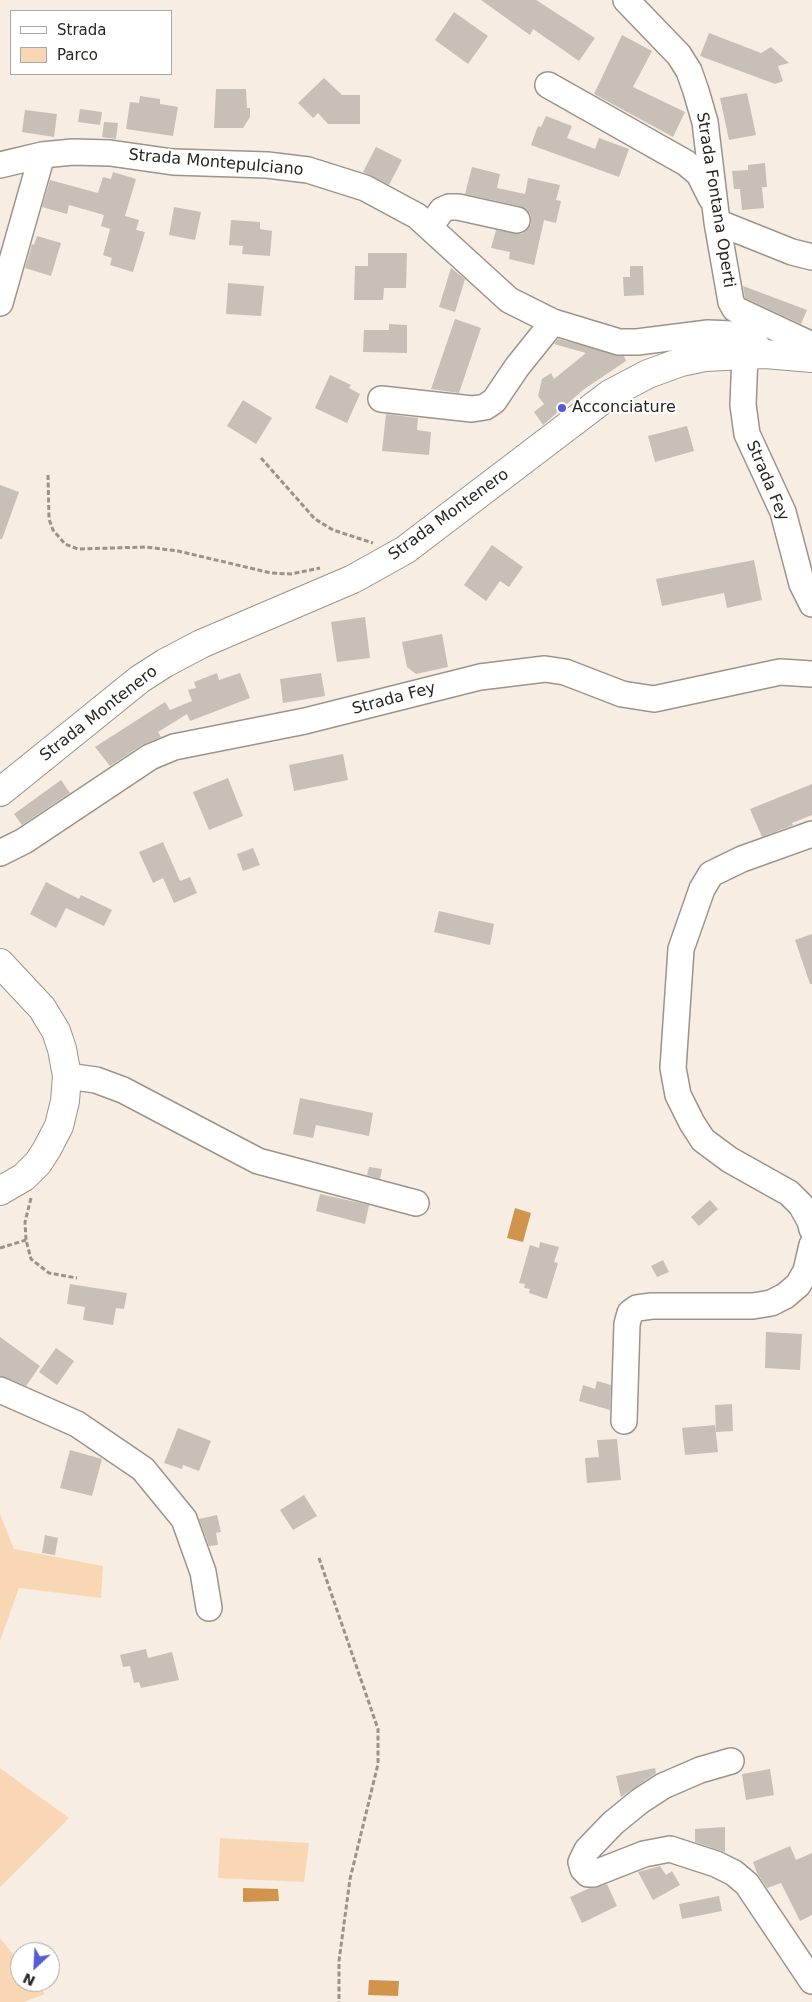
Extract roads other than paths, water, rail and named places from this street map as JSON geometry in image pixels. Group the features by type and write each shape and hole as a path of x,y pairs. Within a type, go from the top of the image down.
{"main road":[{"name":"Strada Montenero","path":"0,792 140,679 165,662 201,644 353,579 405,550 610,394 648,374 681,362 705,357 755,354 812,358"},
{"path":"0,963 42,1008 56,1031 62,1049 67,1076 65,1101 59,1126 38,1163 24,1177 0,1191"}],"street":[{"name":"Strada Fontana Operti","path":"626,0 679,55 689,71 705,122 716,214 731,302 735,309 812,345"},
{"path":"548,85 686,163 698,174 716,214 792,252 812,257"},
{"name":"Strada Montepulciano","path":"0,165 42,155 73,152 110,153 173,162 266,164 308,170 365,188 401,206 430,227 508,300 553,322 619,342 637,342 708,334 733,334 751,340 755,354"},
{"path":"0,303 42,155"},
{"path":"430,227 442,210 449,207 517,220"},
{"path":"381,399 472,409 485,407 494,401 517,366 553,322"},
{"name":"Strada Fey","path":"755,354 743,405 747,434 783,512 802,584 812,604"},
{"name":"Strada Fey","path":"0,854 24,841 150,757 174,747 332,715 480,677 545,669 565,672 622,694 654,699 780,672 812,674"},
{"path":"812,834 742,859 711,874 702,889 681,949 673,1068 678,1095 692,1123 704,1140 730,1160 789,1193 801,1206 810,1221 812,1229"},
{"path":"67,1076 96,1080 123,1090 273,1166 416,1203"},
{"path":"624,1421 627,1324 630,1313 638,1308 652,1306 753,1306 771,1303 785,1296 798,1285 806,1271 812,1245"},
{"path":"0,1390 77,1424 144,1468 184,1519 203,1572 209,1608"},
{"path":"731,1761 700,1770 663,1786 640,1801 613,1823 587,1850 581,1862 583,1869 588,1874 593,1874 663,1849 683,1852 716,1864 734,1873 747,1884 812,1982"}],"place":[{"name":"Acconciature","path":"562,408"}]}
